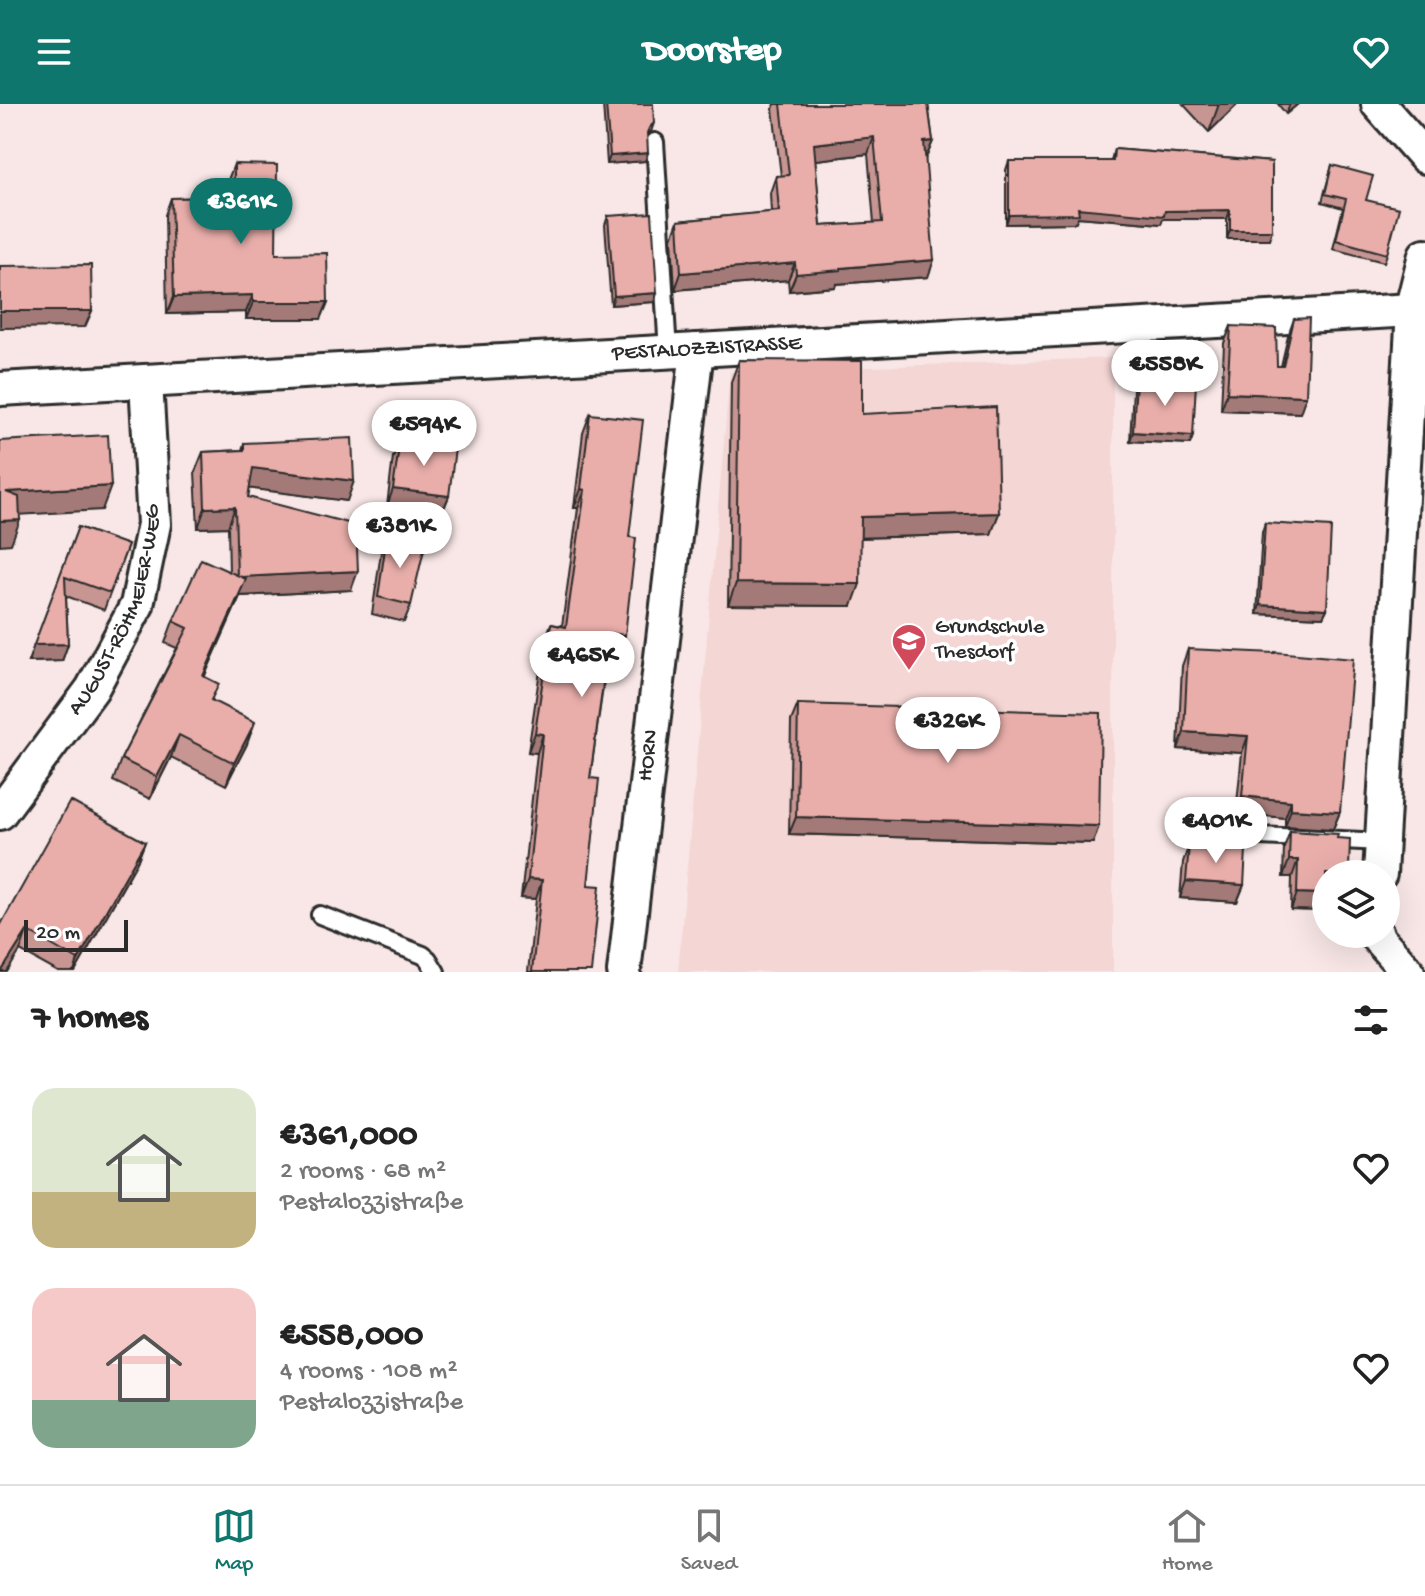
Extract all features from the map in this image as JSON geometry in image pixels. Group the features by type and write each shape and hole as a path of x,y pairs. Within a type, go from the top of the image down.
{"street":[{"path":"1378,104 1425,157"},
{"path":"1381,860 1419,310 1414,299 1425,255"},
{"name":"PESTALOZZISTRASSE","path":"0,389 1419,310"},
{"name":"HORN","path":"624,972 682,351"},
{"name":"AUGUST-RÖHMEIER-WEG","path":"0,813 92,689 137,605 154,524 146,381"},
{"path":"1387,948 1408,972"}],"lane":[{"path":"655,142 682,351"},
{"path":"1218,834 1382,842"},
{"path":"320,915 423,955 436,972"}],"shaded area":[{"name":"Grundschule Thesdorf","path":"1113,358 1113,972 678,972 730,372"}],"building":[{"path":"606,104 653,104 654,123 647,133 648,153 610,156"},
{"path":"781,104 928,104 933,141 924,142 934,260 796,274 795,263 681,273 678,221 779,211 776,176 789,175","holes":["874,137 882,222 821,226 814,144"]},
{"path":"1114,149 1272,162 1272,230 1230,230 1230,210 1165,211 1164,216 1078,208 1079,214 1009,215 1009,161 1113,161"},
{"path":"234,164 277,165 276,254 327,253 328,302 253,302 253,295 174,297 171,198 234,197"},
{"path":"1332,165 1373,176 1366,200 1399,208 1387,254 1336,240 1346,199 1325,194"},
{"path":"652,213 657,293 614,296 608,216"},
{"path":"91,265 92,311 0,311 0,266"},
{"path":"1309,318 1306,396 1227,393 1231,326 1276,328 1277,366 1283,366 1294,319"},
{"path":"739,360 862,361 862,414 996,407 999,513 861,517 860,584 736,583"},
{"path":"1136,380 1196,383 1193,436 1133,432"},
{"path":"590,414 643,420 629,537 636,538 625,635 610,633 590,778 599,779 588,885 600,886 591,972 532,972 542,880 528,879 543,734 535,733 551,624 566,627 585,490 581,489"},
{"path":"108,435 111,486 6,492 19,497 20,520 0,521 0,441"},
{"path":"352,438 354,481 253,468 248,497 356,525 358,571 237,576 235,507 205,508 203,452 244,450 244,443"},
{"path":"400,440 455,448 449,496 393,489"},
{"path":"1265,523 1331,527 1327,609 1260,605"},
{"path":"78,527 128,545 110,593 65,577 68,644 34,645"},
{"path":"387,535 425,545 411,605 378,597"},
{"path":"201,559 246,579 203,676 219,684 211,700 255,722 234,763 179,735 157,777 121,759 188,628 173,621"},
{"path":"1188,649 1353,659 1340,812 1291,809 1291,801 1242,796 1248,736 1184,732"},
{"path":"798,704 1101,713 1099,826 796,817"},
{"path":"70,801 145,842 78,960 27,931 0,972 0,926"},
{"path":"1290,831 1338,834 1337,838 1350,839 1349,860 1312,860 1312,894 1297,893 1298,860 1289,860"},
{"path":"1189,845 1246,850 1244,885 1186,881"}],"place":[{"name":"Grundschule Thesdorf","path":"909,672"}]}
